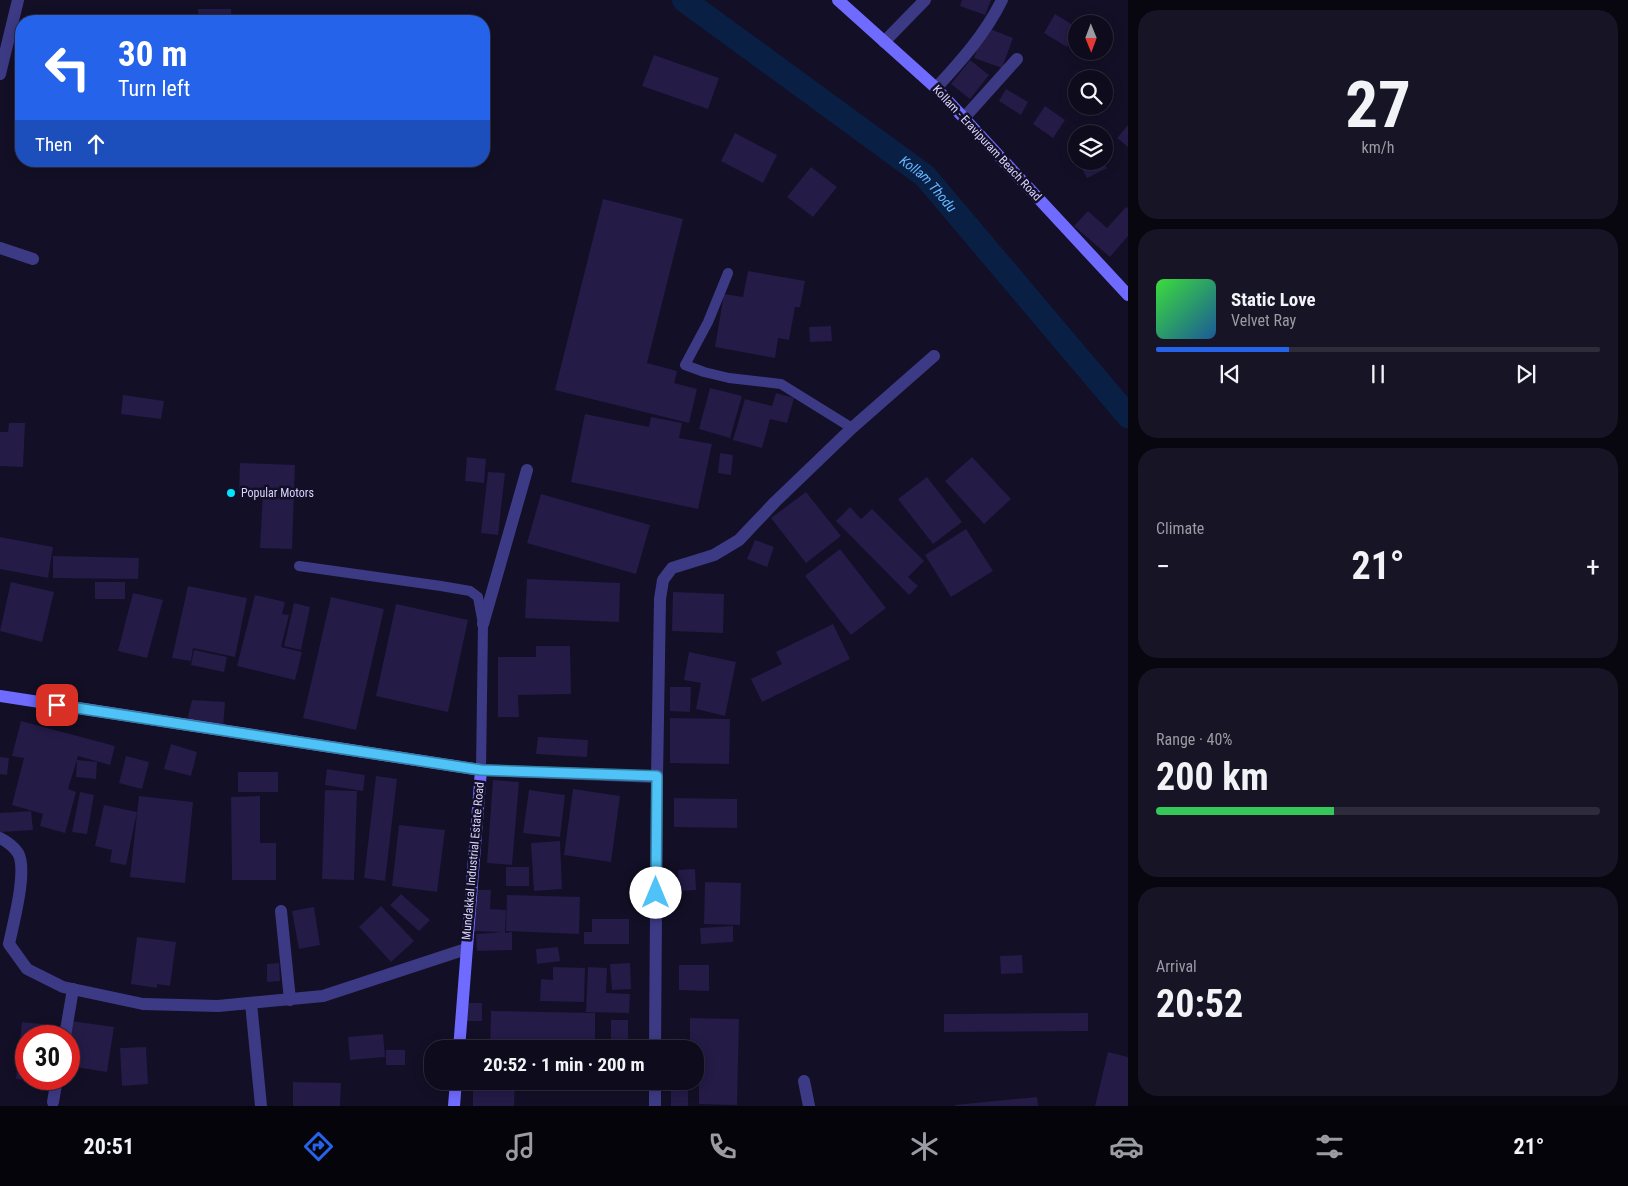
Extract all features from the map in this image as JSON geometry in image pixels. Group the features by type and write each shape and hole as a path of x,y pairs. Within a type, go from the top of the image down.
{"street":[{"path":"0,74 18,0"},
{"name":"Kollam - Eravipuram Beach Road","path":"838,0 936,88 1128,295"},
{"path":"884,42 925,0"},
{"path":"936,88 968,53 997,11 1002,0"},
{"path":"964,118 1017,59"},
{"path":"0,248 33,259"},
{"path":"656,1040 660,599 664,580 672,568 714,555 739,540 775,502 852,428 934,356"},
{"path":"483,624 527,470"},
{"name":"Mundakkal Industrial Estate Road","path":"0,696 481,770 459,1040"},
{"path":"481,770 657,776"},
{"path":"0,838 6,841 18,853 22,876 4,944 27,969 63,987 143,1004 218,1006 290,1000 323,996 466,949"},
{"path":"281,911 290,1000"},
{"path":"67,1025 74,989"},
{"path":"251,1003 261,1106"},
{"path":"804,1081 809,1106"},
{"path":"53,1102 56,1090"},
{"path":"454,1106 455,1090"},
{"path":"655,1090 655,1106"}],"lane":[{"path":"728,273 708,322 685,365 729,378 781,384 852,428"},
{"path":"300,566 470,591 478,597 483,624 481,770"}],"building":[{"path":"962,0 991,0 985,15 960,6"},
{"path":"198,9 231,9 231,15 198,15"},
{"path":"1055,14 1068,22 1068,45 1067,47 1044,33"},
{"path":"985,27 1013,38 1002,68 974,58"},
{"path":"654,55 719,78 708,109 642,86"},
{"path":"970,60 989,75 970,99 951,84"},
{"path":"1006,89 1028,102 1021,115 999,101"},
{"path":"1045,106 1065,120 1053,138 1033,124"},
{"path":"1128,125 1128,147 1117,138"},
{"path":"735,133 777,155 763,183 721,161"},
{"path":"811,167 837,187 813,217 787,197"},
{"path":"1083,170 1103,170 1087,178"},
{"path":"603,199 683,219 647,363 677,371 674,383 697,389 689,423 555,390"},
{"path":"1126,207 1128,208 1128,236 1110,257 1074,226 1088,211 1107,228"},
{"path":"748,271 805,281 800,307 795,307 789,340 778,338 775,358 715,347 724,294 743,297"},
{"path":"831,326 832,341 810,342 809,327"},
{"path":"710,388 742,396 730,438 699,429"},
{"path":"776,393 794,398 787,423 770,419 762,448 733,440 745,399 772,406"},
{"path":"123,395 164,401 161,419 121,414"},
{"path":"585,414 649,427 651,417 682,423 679,438 712,444 698,509 571,482"},
{"path":"9,423 25,423 23,467 0,466 0,432 8,432"},
{"path":"720,453 733,455 731,475 718,473"},
{"path":"467,457 486,459 484,483 465,481"},
{"path":"972,457 1011,499 984,524 945,481"},
{"path":"240,463 295,465 292,549 260,548 263,492 239,492"},
{"path":"488,472 505,473 498,535 481,533"},
{"path":"927,477 962,522 933,544 898,499"},
{"path":"806,492 841,536 806,563 771,518"},
{"path":"541,494 650,525 636,574 527,543"},
{"path":"850,507 861,519 872,509 924,561 908,577 918,586 909,595 836,521"},
{"path":"966,529 993,571 951,597 925,555"},
{"path":"0,537 53,547 48,578 0,569"},
{"path":"755,540 774,547 767,567 747,559"},
{"path":"840,549 886,608 851,635 805,576"},
{"path":"53,556 139,558 138,579 53,578"},
{"path":"527,579 620,583 619,622 525,618"},
{"path":"11,582 54,592 42,642 0,631"},
{"path":"95,582 125,582 125,599 95,599"},
{"path":"188,586 247,598 235,657 193,648 191,661 172,658"},
{"path":"673,592 724,594 723,633 672,631"},
{"path":"133,593 163,600 147,658 118,651"},
{"path":"255,595 285,602 282,614 289,615 281,647 302,652 295,680 237,666"},
{"path":"331,597 384,609 356,730 303,718"},
{"path":"294,603 310,607 301,650 284,646"},
{"path":"396,604 468,620 448,712 376,696"},
{"path":"833,624 850,659 762,702 751,679 782,664 776,652"},
{"path":"536,646 570,646 571,694 518,695 519,717 498,717 498,657 536,657"},
{"path":"194,650 227,657 224,672 191,665"},
{"path":"689,652 736,662 725,716 696,709 701,683 684,680"},
{"path":"670,687 691,687 690,712 670,711"},
{"path":"192,700 225,702 223,728 187,721"},
{"path":"670,718 730,719 729,764 670,763"},
{"path":"21,721 115,746 110,765 78,756 68,789 76,792 65,833 40,826 43,814 12,805 24,758 12,756"},
{"path":"538,737 588,740 587,757 536,754"},
{"path":"171,744 197,752 191,776 164,769"},
{"path":"126,756 149,762 142,789 119,783"},
{"path":"0,757 9,758 7,775 0,774"},
{"path":"77,760 97,762 96,779 76,777"},
{"path":"327,769 365,775 363,791 325,785"},
{"path":"238,772 278,772 278,792 238,792"},
{"path":"376,776 397,779 385,881 364,878"},
{"path":"493,780 519,782 512,865 487,863"},
{"path":"573,789 620,796 611,862 564,855"},
{"path":"325,790 357,791 354,880 322,879"},
{"path":"529,790 565,795 560,837 523,833"},
{"path":"80,792 94,795 87,834 72,832"},
{"path":"139,796 193,802 185,883 130,877"},
{"path":"260,796 260,843 276,843 276,880 232,880 231,797"},
{"path":"674,798 737,799 737,828 674,827"},
{"path":"104,805 137,812 126,865 110,862 112,850 95,846"},
{"path":"31,811 33,830 0,832 0,813"},
{"path":"399,825 445,830 437,892 392,886"},
{"path":"560,841 562,889 534,891 531,843"},
{"path":"506,867 529,867 529,886 506,886"},
{"path":"695,869 696,890 679,891 678,870"},
{"path":"705,882 741,883 740,925 704,924"},
{"path":"474,890 491,890 490,909 506,910 505,933 512,932 512,950 477,951 476,934 503,932 472,931"},
{"path":"401,894 430,920 419,931 390,905"},
{"path":"507,895 580,897 579,934 506,931"},
{"path":"381,906 414,941 391,962 359,927"},
{"path":"314,907 320,945 299,949 292,911"},
{"path":"592,919 629,919 629,944 584,944 584,932 592,932"},
{"path":"733,926 733,942 701,944 700,928"},
{"path":"137,937 176,942 170,986 157,984 157,988 131,984"},
{"path":"558,947 560,961 537,964 536,949"},
{"path":"1022,955 1023,973 1001,974 1000,956"},
{"path":"279,963 280,981 267,982 267,964"},
{"path":"630,963 631,989 612,990 610,964"},
{"path":"679,965 709,965 709,991 679,990"},
{"path":"553,967 585,968 584,1002 540,1001 541,979 553,980"},
{"path":"588,967 607,968 606,993 630,994 629,1013 586,1012"},
{"path":"462,1003 482,1003 482,1021 463,1021"},
{"path":"491,1011 595,1013 595,1040 490,1040"},
{"path":"1088,1013 1088,1031 944,1032 944,1014"},
{"path":"690,1018 739,1019 737,1105 699,1104 699,1090 704,1090 704,1040 690,1040"},
{"path":"611,1020 628,1020 628,1039 611,1040"},
{"path":"71,1021 114,1027 107,1072 80,1068 80,1025 70,1025"},
{"path":"22,1022 51,1025 22,1025"},
{"path":"383,1034 385,1057 350,1060 348,1037"},
{"path":"146,1047 148,1084 122,1086 120,1048"},
{"path":"386,1050 405,1050 405,1065 386,1065"},
{"path":"1108,1052 1128,1057 1128,1106 1095,1106"},
{"path":"293,1082 341,1083 340,1106 293,1106"},
{"path":"473,1090 515,1090 514,1106 473,1106"},
{"path":"671,1090 688,1090 688,1106 671,1106"},
{"path":"1037,1097 1038,1106 955,1106 955,1105"}],"waterway":[{"name":"Kollam Thodu","path":"684,0 925,176 1128,416"}],"place":[{"name":"Popular Motors","path":"231,493"}],"route":[{"path":"57,705 481,770 657,776 656,893"}]}
